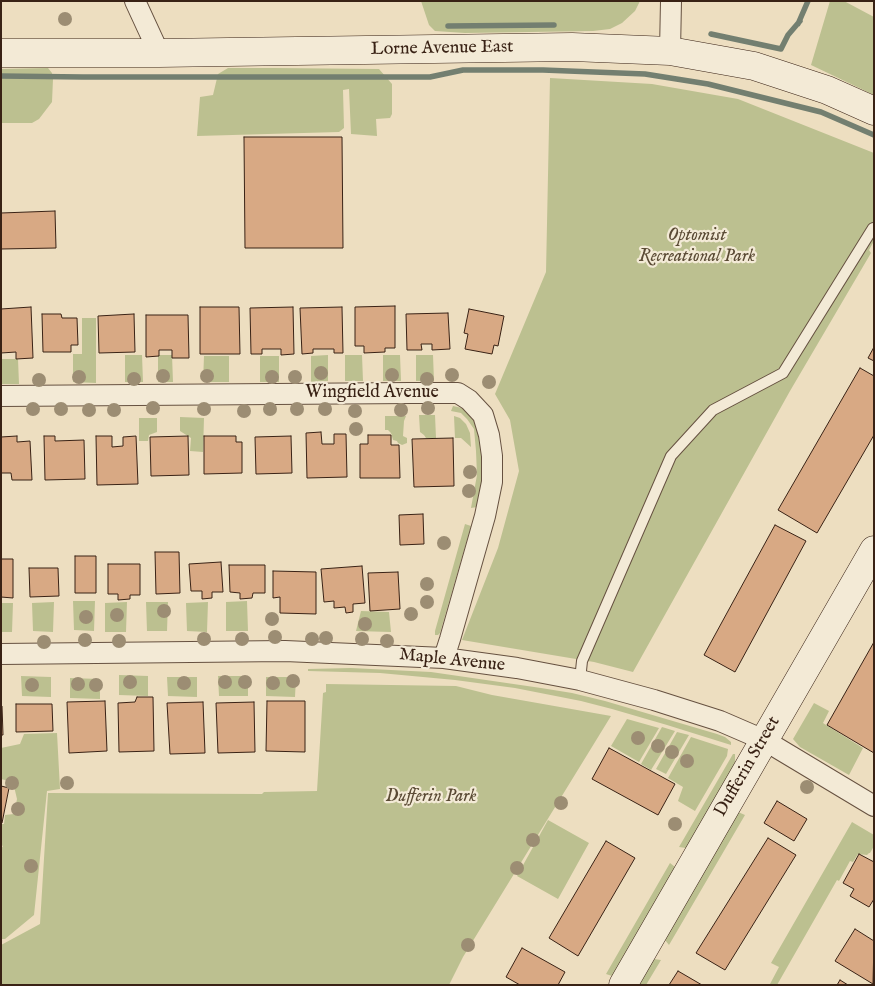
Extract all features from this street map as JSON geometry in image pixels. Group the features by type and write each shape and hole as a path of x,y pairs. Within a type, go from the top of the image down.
{"main road":[{"name":"Lorne Avenue East","path":"1,53 572,48 670,51 754,66 827,90 874,111"},
{"name":"Dufferin Street","path":"623,985 874,550"}],"street":[{"path":"135,1 158,53"},
{"path":"670,51 671,1"},
{"name":"Wingfield Avenue","path":"1,396 458,393 484,414 492,456 492,482 486,516 444,658"},
{"name":"Maple Avenue","path":"1,654 285,651 444,658 517,668 580,680 654,700 710,718 764,740 874,806"}],"lane":[{"path":"580,680 582,661 671,456 713,410 783,373 873,228"}],"green space":[{"path":"421,1 640,1 635,11 622,23 610,29 593,31 465,33 435,31 429,25"},
{"path":"830,1 844,1 874,17 874,95 811,65"},
{"path":"48,68 52,73 53,79 52,102 39,119 32,123 1,123 1,69"},
{"path":"228,68 379,69 392,84 392,114 390,118 376,119 377,136 351,134 349,89 343,90 344,128 339,132 197,136 200,97 213,95 218,74"},
{"name":"Optomist Recreational Park","path":"550,78 652,84 738,99 874,153 874,241 869,250 871,253 790,391 633,672 594,662 462,640 498,548 519,471 510,420 495,394 546,272"},
{"path":"82,318 96,318 96,383 73,382 73,354 82,354"},
{"path":"125,355 142,355 143,382 125,382"},
{"path":"158,355 172,355 173,382 158,382"},
{"path":"328,355 328,381 311,382 311,356"},
{"path":"345,355 362,355 363,381 345,381"},
{"path":"383,355 400,355 401,381 383,381"},
{"path":"416,355 433,355 434,381 416,381"},
{"path":"204,356 229,356 229,382 203,382"},
{"path":"260,356 279,356 279,382 260,382"},
{"path":"1,359 18,359 19,384 1,384"},
{"path":"453,406 462,408 477,422 481,443 483,481 477,507 471,508 477,475 474,429 461,413 451,411"},
{"path":"419,415 435,415 436,438 426,438 420,432"},
{"path":"385,416 406,416 403,436 407,438 407,443 402,445 393,440 391,433 385,430"},
{"path":"454,416 460,418 466,424 470,433 471,447 461,438 455,438"},
{"path":"180,417 204,418 203,452 190,451 191,438 180,431"},
{"path":"139,418 157,418 157,432 149,435 148,441 139,441"},
{"path":"465,524 471,526 440,633 435,635 435,631"},
{"path":"73,601 95,601 94,631 74,630"},
{"path":"247,601 248,631 226,631 226,602"},
{"path":"54,602 53,632 33,631 32,603"},
{"path":"127,602 126,632 105,632 105,603"},
{"path":"146,602 168,602 167,631 147,631"},
{"path":"208,602 207,632 187,631 186,603"},
{"path":"1,603 13,603 12,632 1,632"},
{"path":"361,611 389,612 391,632 356,631"},
{"path":"351,668 431,672 572,693 717,734 725,737 731,742 731,745 612,709 515,688 380,673 308,671 308,669"},
{"path":"119,675 148,676 148,696 119,695"},
{"path":"21,676 51,677 51,697 22,696"},
{"path":"218,676 248,676 248,696 219,696"},
{"path":"167,677 197,677 197,697 168,696"},
{"path":"266,677 296,677 295,697 266,696"},
{"path":"70,678 100,679 100,699 70,698"},
{"name":"Dufferin Park","path":"326,684 456,686 492,695 611,716 463,957 449,985 1,985 1,945 40,924 48,793 262,794 264,792 317,791 323,693 326,692"},
{"path":"814,703 829,711 823,723 863,748 849,775 800,747 793,739"},
{"path":"627,719 659,728 639,762 611,746"},
{"path":"662,727 675,731 651,770 641,764"},
{"path":"677,732 689,735 666,774 656,769"},
{"path":"57,733 60,789 47,791 34,915 5,939 1,939 1,849 3,846 1,845 1,824 4,824 5,815 14,814 17,799 13,782 1,779 1,748 20,744 24,734"},
{"path":"691,737 728,749 727,756 695,811 678,801 683,787 668,778"},
{"path":"733,754 735,754 735,762 733,767 686,848 679,847"},
{"path":"738,812 745,815 669,945 665,940"},
{"path":"548,820 589,843 558,899 517,876"},
{"path":"852,822 874,835 874,846 867,855 858,854 853,862 850,861 839,881 837,880 777,985 772,985 770,984 779,967 771,963"},
{"path":"670,863 675,867 612,976 606,974"},
{"path":"654,959 661,960 646,985 639,985"}],"building":[{"path":"244,137 342,137 343,248 245,248"},
{"path":"55,211 56,248 1,249 1,213"},
{"path":"395,306 395,348 385,348 385,352 364,353 364,346 355,346 355,307"},
{"path":"31,307 33,358 16,359 16,352 1,353 1,309"},
{"path":"200,307 239,307 240,354 200,354"},
{"path":"293,307 294,354 281,355 281,349 262,349 262,354 251,354 250,308"},
{"path":"342,307 343,353 334,353 334,349 313,349 313,353 302,354 300,308"},
{"path":"469,309 504,316 498,346 494,345 492,354 465,349 468,334 464,333"},
{"path":"448,313 450,349 432,350 432,344 421,344 422,350 407,350 406,314"},
{"path":"42,314 61,314 62,318 77,318 78,345 71,345 71,352 43,352"},
{"path":"134,314 135,352 99,353 98,316"},
{"path":"146,315 188,315 189,358 172,358 172,350 159,350 159,356 146,357"},
{"path":"874,347 874,361 868,358"},
{"path":"860,368 874,376 874,435 817,533 778,510"},
{"path":"321,432 322,444 334,444 334,434 346,434 347,477 307,478 306,433"},
{"path":"368,435 391,435 391,445 399,445 400,478 360,478 360,444 368,444"},
{"path":"17,436 17,442 30,441 32,480 12,480 11,473 1,473 1,437"},
{"path":"44,436 55,436 55,441 84,440 85,479 45,480"},
{"path":"96,436 112,436 112,447 123,446 123,437 136,436 138,484 97,485"},
{"path":"188,436 189,475 151,476 150,437"},
{"path":"204,436 236,436 236,442 242,442 242,473 204,474"},
{"path":"291,436 292,473 256,474 255,437"},
{"path":"453,438 454,486 414,487 412,439"},
{"path":"423,514 424,544 400,545 399,515"},
{"path":"775,525 806,541 735,672 704,655"},
{"path":"155,552 179,552 180,593 156,594"},
{"path":"75,556 96,556 96,593 75,593"},
{"path":"1,559 13,559 13,598 1,597"},
{"path":"221,562 223,592 212,592 212,598 202,599 202,591 191,591 189,564"},
{"path":"108,564 140,564 140,595 130,595 130,599 118,600 118,594 108,594"},
{"path":"229,565 265,565 265,593 253,593 252,598 240,599 240,593 230,592"},
{"path":"362,566 365,603 353,604 353,612 346,613 345,607 334,608 334,601 324,602 321,569"},
{"path":"29,568 58,568 59,596 30,597"},
{"path":"273,571 316,572 316,614 280,613 280,597 273,598"},
{"path":"398,572 400,609 370,611 368,573"},
{"path":"874,642 874,753 827,725"},
{"path":"137,697 153,697 154,751 119,752 118,703 135,702"},
{"path":"105,701 107,751 69,753 67,702"},
{"path":"267,701 305,701 305,752 266,751"},
{"path":"203,702 205,753 170,754 167,703"},
{"path":"254,702 255,752 218,753 216,703"},
{"path":"16,704 52,704 53,731 16,732"},
{"path":"2,706 3,735 1,735"},
{"path":"609,748 675,784 658,815 592,779"},
{"path":"1,786 9,788 2,823 1,822"},
{"path":"777,801 807,819 794,841 764,823"},
{"path":"768,838 796,855 725,970 696,953"},
{"path":"606,841 635,858 578,956 549,938"},
{"path":"859,854 874,862 874,899 869,907 850,896 854,889 843,883"},
{"path":"855,929 874,941 873,984 835,961"},
{"path":"522,948 565,972 558,985 520,985 506,977"},
{"path":"678,971 702,985 669,985"},
{"path":"840,980 848,985 837,985"}],"waterway":[{"path":"798,24 808,1"},
{"path":"711,34 781,49 788,35 800,21"},
{"path":"448,26 554,25"},
{"path":"1,76 430,77 463,70 543,70 645,74 708,84 821,112 874,135"}]}
